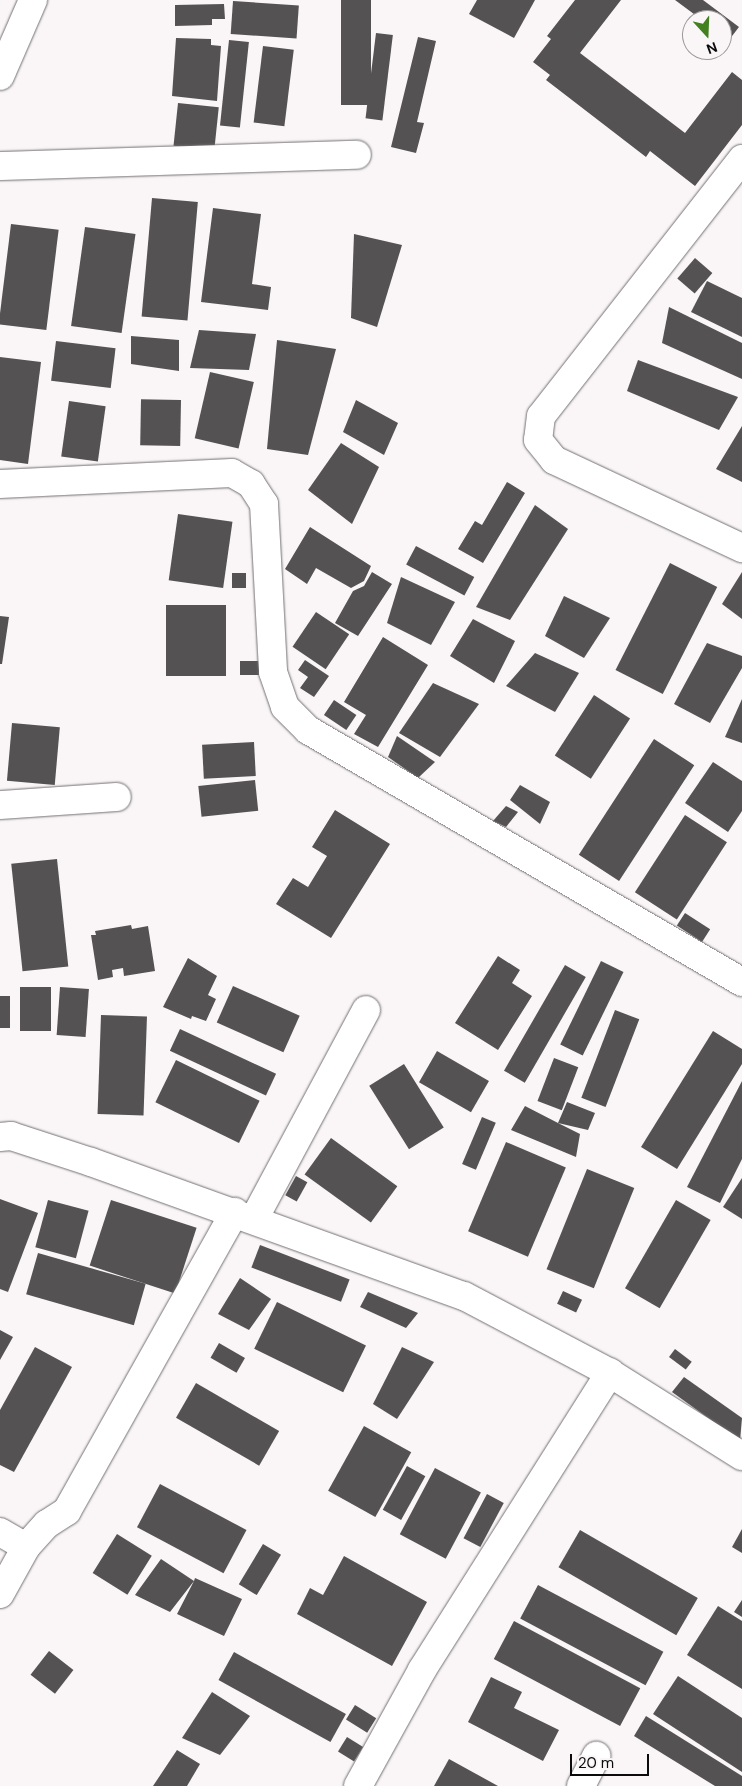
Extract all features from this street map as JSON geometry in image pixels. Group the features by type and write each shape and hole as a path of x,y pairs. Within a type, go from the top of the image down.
{"street":[{"path":"0,76 33,0"},
{"path":"0,166 357,155"},
{"path":"742,158 541,416 538,440 554,460 742,548"},
{"path":"0,484 232,473 251,484 264,504 273,672 285,707 308,730 742,981"},
{"path":"0,805 117,797"},
{"path":"0,1594 26,1547 47,1524 68,1511 366,1010"},
{"path":"0,1137 11,1136 245,1215 464,1296 610,1373 742,1456"},
{"path":"358,1786 422,1670 610,1373"},
{"path":"0,1532 26,1547"},
{"path":"580,1786 596,1756"}],"building":[{"path":"341,0 371,0 371,105 341,105"},
{"path":"477,0 535,0 514,38 469,14"},
{"path":"575,0 621,0 580,53 685,133 732,72 742,80 742,125 695,186 650,151 646,157 546,80 550,75 533,62 551,39 547,36"},
{"path":"675,0 703,0 716,10 688,10"},
{"path":"233,1 299,6 297,39 231,34"},
{"path":"224,4 225,19 212,19 212,25 175,26 175,5"},
{"path":"732,22 739,27 732,36"},
{"path":"376,33 393,35 382,120 366,118"},
{"path":"418,37 436,41 417,122 424,123 416,153 391,147"},
{"path":"176,38 211,39 211,45 221,46 217,101 172,96"},
{"path":"229,40 249,42 240,128 220,126"},
{"path":"263,46 294,50 284,126 254,122"},
{"path":"178,103 219,107 214,150 174,146"},
{"path":"152,198 198,202 187,321 142,317"},
{"path":"213,208 261,214 252,284 271,287 268,310 201,302"},
{"path":"11,224 59,230 46,330 0,324"},
{"path":"85,227 136,234 122,333 71,326"},
{"path":"354,234 402,245 377,327 351,318"},
{"path":"695,258 712,273 695,293 677,278"},
{"path":"707,281 742,298 742,337 691,312"},
{"path":"669,307 742,343 742,379 662,343"},
{"path":"199,330 256,334 249,370 190,368"},
{"path":"131,336 179,340 179,371 131,364"},
{"path":"277,340 336,349 308,455 267,449"},
{"path":"56,341 116,348 111,388 51,381"},
{"path":"0,357 41,362 28,464 0,460"},
{"path":"638,360 738,397 719,430 627,391"},
{"path":"210,372 254,382 239,448 195,438"},
{"path":"141,399 181,400 180,446 140,445"},
{"path":"356,400 398,423 384,455 343,432"},
{"path":"69,401 106,406 98,462 61,456"},
{"path":"742,426 742,482 716,469"},
{"path":"341,443 379,467 352,524 308,490"},
{"path":"507,482 525,493 483,563 458,549 475,521 482,525"},
{"path":"535,505 568,529 510,620 476,607"},
{"path":"178,514 232,522 223,588 169,580"},
{"path":"310,527 371,566 364,581 351,588 316,568 307,584 285,569"},
{"path":"416,546 474,577 464,596 406,565"},
{"path":"670,563 717,587 663,694 616,670"},
{"path":"372,572 392,584 358,636 335,623 353,591 364,586"},
{"path":"742,572 742,619 722,604"},
{"path":"232,573 246,573 246,588 232,588"},
{"path":"401,577 455,602 431,645 387,623"},
{"path":"564,596 610,618 584,658 545,636"},
{"path":"166,605 226,605 226,676 166,676"},
{"path":"316,612 349,634 326,669 293,647"},
{"path":"0,616 9,617 2,664 0,664"},
{"path":"473,619 515,641 494,683 450,656"},
{"path":"383,637 428,665 378,747 354,734 366,715 344,702"},
{"path":"707,643 742,656 742,668 710,723 674,704"},
{"path":"535,653 579,673 555,712 506,686"},
{"path":"305,660 329,676 314,697 300,688 308,677 298,670"},
{"path":"240,661 260,661 260,675 240,675"},
{"path":"433,683 479,704 440,757 399,733"},
{"path":"594,695 630,718 591,779 555,755"},
{"path":"742,699 742,743 725,737"},
{"path":"334,700 356,715 346,730 324,715"},
{"path":"12,723 60,727 55,785 7,781"},
{"path":"397,736 435,762 418,778 388,757"},
{"path":"654,739 694,765 619,881 579,855"},
{"path":"254,742 256,776 204,779 202,745"},
{"path":"713,762 742,781 742,811 728,832 685,803"},
{"path":"255,780 258,811 202,817 198,786"},
{"path":"520,785 550,802 540,824 510,800"},
{"path":"506,806 518,812 506,827 493,821"},
{"path":"335,810 390,844 331,938 276,904 293,878 308,887 327,856 312,847"},
{"path":"685,815 727,842 677,919 635,892"},
{"path":"57,859 68,966 23,971 11,864"},
{"path":"685,913 710,929 702,942 677,926"},
{"path":"131,925 132,929 148,926 155,971 124,976 123,968 112,970 113,977 98,980 91,935 96,935 95,931"},
{"path":"498,956 520,970 512,983 532,996 498,1050 455,1023"},
{"path":"188,958 217,976 208,995 216,999 206,1021 192,1016 191,1019 163,1007"},
{"path":"601,961 623,972 583,1056 560,1045"},
{"path":"565,965 586,977 525,1083 504,1071"},
{"path":"233,986 300,1016 283,1052 217,1023"},
{"path":"20,987 51,987 51,1031 20,1031"},
{"path":"60,987 89,989 86,1037 57,1035"},
{"path":"0,996 10,996 10,1028 0,1028"},
{"path":"615,1010 639,1019 606,1107 581,1098"},
{"path":"101,1015 147,1017 144,1116 98,1114"},
{"path":"180,1029 276,1074 266,1096 170,1051"},
{"path":"713,1031 742,1049 742,1064 677,1169 641,1147"},
{"path":"437,1051 489,1081 471,1112 419,1082"},
{"path":"554,1058 578,1067 562,1110 538,1101"},
{"path":"176,1060 260,1101 239,1143 155,1102"},
{"path":"404,1064 444,1128 409,1149 369,1086"},
{"path":"742,1081 742,1159 720,1203 687,1187"},
{"path":"567,1102 595,1113 588,1130 558,1123"},
{"path":"525,1106 580,1134 576,1157 511,1130"},
{"path":"482,1117 496,1123 476,1170 462,1164"},
{"path":"331,1138 397,1186 371,1223 305,1174"},
{"path":"506,1142 566,1167 528,1257 468,1231"},
{"path":"587,1169 634,1188 594,1288 547,1269"},
{"path":"296,1176 307,1182 297,1202 285,1195"},
{"path":"742,1178 742,1219 723,1207"},
{"path":"0,1199 38,1213 8,1292 0,1289"},
{"path":"48,1200 89,1211 76,1258 35,1247"},
{"path":"111,1200 197,1228 175,1293 90,1266"},
{"path":"676,1200 711,1220 660,1308 625,1288"},
{"path":"260,1245 350,1279 341,1302 251,1267"},
{"path":"38,1253 146,1284 134,1325 26,1294"},
{"path":"240,1278 271,1299 249,1330 218,1314"},
{"path":"563,1291 582,1300 576,1313 557,1304"},
{"path":"368,1292 418,1313 406,1328 360,1307"},
{"path":"277,1302 366,1345 343,1392 254,1349"},
{"path":"0,1330 13,1337 0,1360"},
{"path":"219,1343 245,1358 236,1373 211,1358"},
{"path":"35,1347 72,1367 14,1472 0,1465 0,1410"},
{"path":"402,1347 434,1362 397,1419 373,1404"},
{"path":"675,1349 692,1362 686,1370 669,1357"},
{"path":"684,1377 742,1418 740,1441 672,1392"},
{"path":"196,1383 279,1431 259,1466 176,1418"},
{"path":"364,1426 411,1452 375,1517 328,1491"},
{"path":"407,1466 425,1476 401,1520 383,1510"},
{"path":"435,1468 481,1492 446,1559 400,1534"},
{"path":"160,1484 247,1530 224,1573 137,1527"},
{"path":"487,1494 504,1503 480,1547 464,1538"},
{"path":"742,1529 742,1553 732,1547"},
{"path":"580,1530 698,1598 676,1635 558,1567"},
{"path":"117,1534 152,1556 127,1595 93,1573"},
{"path":"263,1544 281,1555 257,1595 239,1584"},
{"path":"344,1556 427,1602 392,1666 297,1614 310,1588 323,1595"},
{"path":"161,1559 194,1581 170,1612 135,1595"},
{"path":"195,1578 242,1599 224,1636 177,1614"},
{"path":"538,1585 663,1652 646,1685 520,1619"},
{"path":"742,1600 742,1617 734,1612"},
{"path":"718,1606 742,1621 742,1689 687,1655"},
{"path":"514,1621 640,1688 620,1726 494,1659"},
{"path":"49,1651 73,1670 55,1694 31,1675"},
{"path":"234,1652 346,1714 330,1742 218,1680"},
{"path":"678,1676 742,1718 742,1772 653,1714"},
{"path":"491,1677 522,1692 514,1708 559,1730 543,1761 468,1722"},
{"path":"212,1692 250,1716 220,1755 182,1738"},
{"path":"355,1705 376,1718 367,1733 346,1719"},
{"path":"646,1716 742,1776 742,1786 715,1786 634,1736"},
{"path":"347,1737 363,1747 354,1761 338,1751"},
{"path":"177,1750 200,1764 187,1786 153,1786"},
{"path":"449,1759 498,1786 434,1786"}]}
